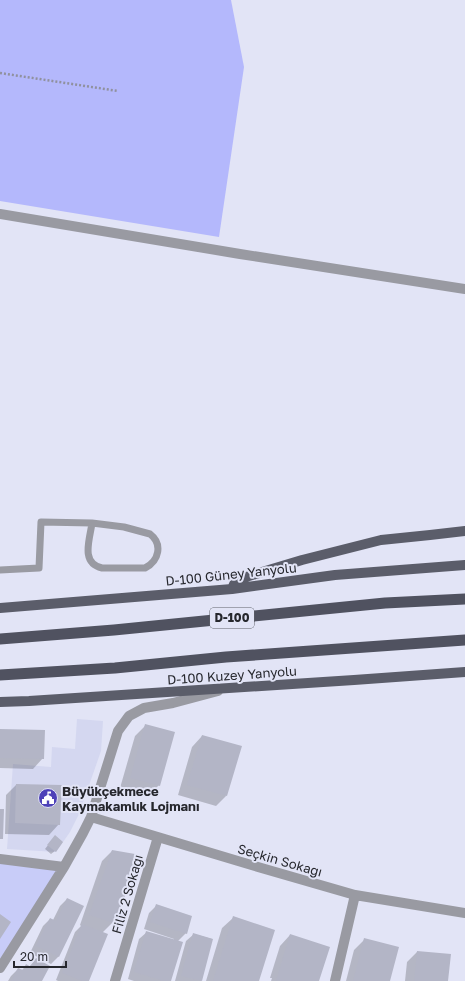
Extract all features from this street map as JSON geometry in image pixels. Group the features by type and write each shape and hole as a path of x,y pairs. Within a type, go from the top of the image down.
{"highway":[{"name":"D-100","path":"0,639 114,630 385,603 465,599"},
{"path":"0,675 115,668 226,657 465,640"}],"main road":[{"path":"232,589 235,582 249,576 302,560 381,540 465,531"},
{"name":"D-100 Güney Yanyolu","path":"0,608 232,589 335,575 465,565"},
{"name":"D-100 Kuzey Yanyolu","path":"0,702 465,672"},
{"path":"439,674 465,678"}],"street":[{"path":"0,214 240,254 465,289"},
{"path":"0,968 64,867 91,817 118,731 129,716 144,708 173,703 230,688"},
{"name":"Seçkin Sokağı","path":"91,817 355,895 465,913"},
{"name":"Filiz 2 Sokağı","path":"115,981 158,837"},
{"path":"0,859 64,867"},
{"path":"335,981 355,895"}],"lane":[{"path":"0,570 39,568 41,522 92,523 124,527 150,534 156,543 158,553 154,562 145,568 98,567 90,561 88,552 92,523"}],"path":[{"path":"0,73 118,91"}],"shaded area":[{"path":"0,0 231,0 244,67 219,237 0,201"},
{"name":"Büyükçekmece Kaymakamlık Lojmanı","path":"77,719 103,721 101,751 79,814 70,832 56,852 7,849 13,764 51,767 52,747 75,749"},
{"path":"0,859 64,867 0,968"}],"building":[{"path":"145,724 175,732 160,786 130,778"},
{"path":"0,729 45,730 44,759 0,758"},
{"path":"202,735 242,746 227,796 187,785"},
{"name":"Büyükçekmece Kaymakamlık Lojmanı","path":"16,784 62,785 60,825 15,823"},
{"path":"0,809 4,809 3,839 0,839"},
{"path":"55,835 63,842 56,852 47,845"},
{"path":"112,850 135,854 130,884 114,923 89,915"},
{"path":"67,898 84,906 59,957 36,946 50,918 56,921"},
{"path":"156,904 192,916 187,934 150,922"},
{"path":"0,914 11,922 0,939"},
{"path":"233,916 275,930 259,981 213,981"},
{"path":"82,924 108,934 89,981 82,981 62,973"},
{"path":"146,931 183,942 171,981 164,981 134,972"},
{"path":"193,933 213,939 202,981 181,976"},
{"path":"290,934 330,947 319,981 276,981"},
{"path":"364,938 399,947 390,981 353,981"},
{"path":"417,951 451,954 448,981 414,981"},
{"path":"36,958 50,966 42,981 11,981 18,968 23,970 26,964 31,967"}],"place":[{"name":"Büyükçekmece Kaymakamlık Lojmanı","path":"48,798"}]}
